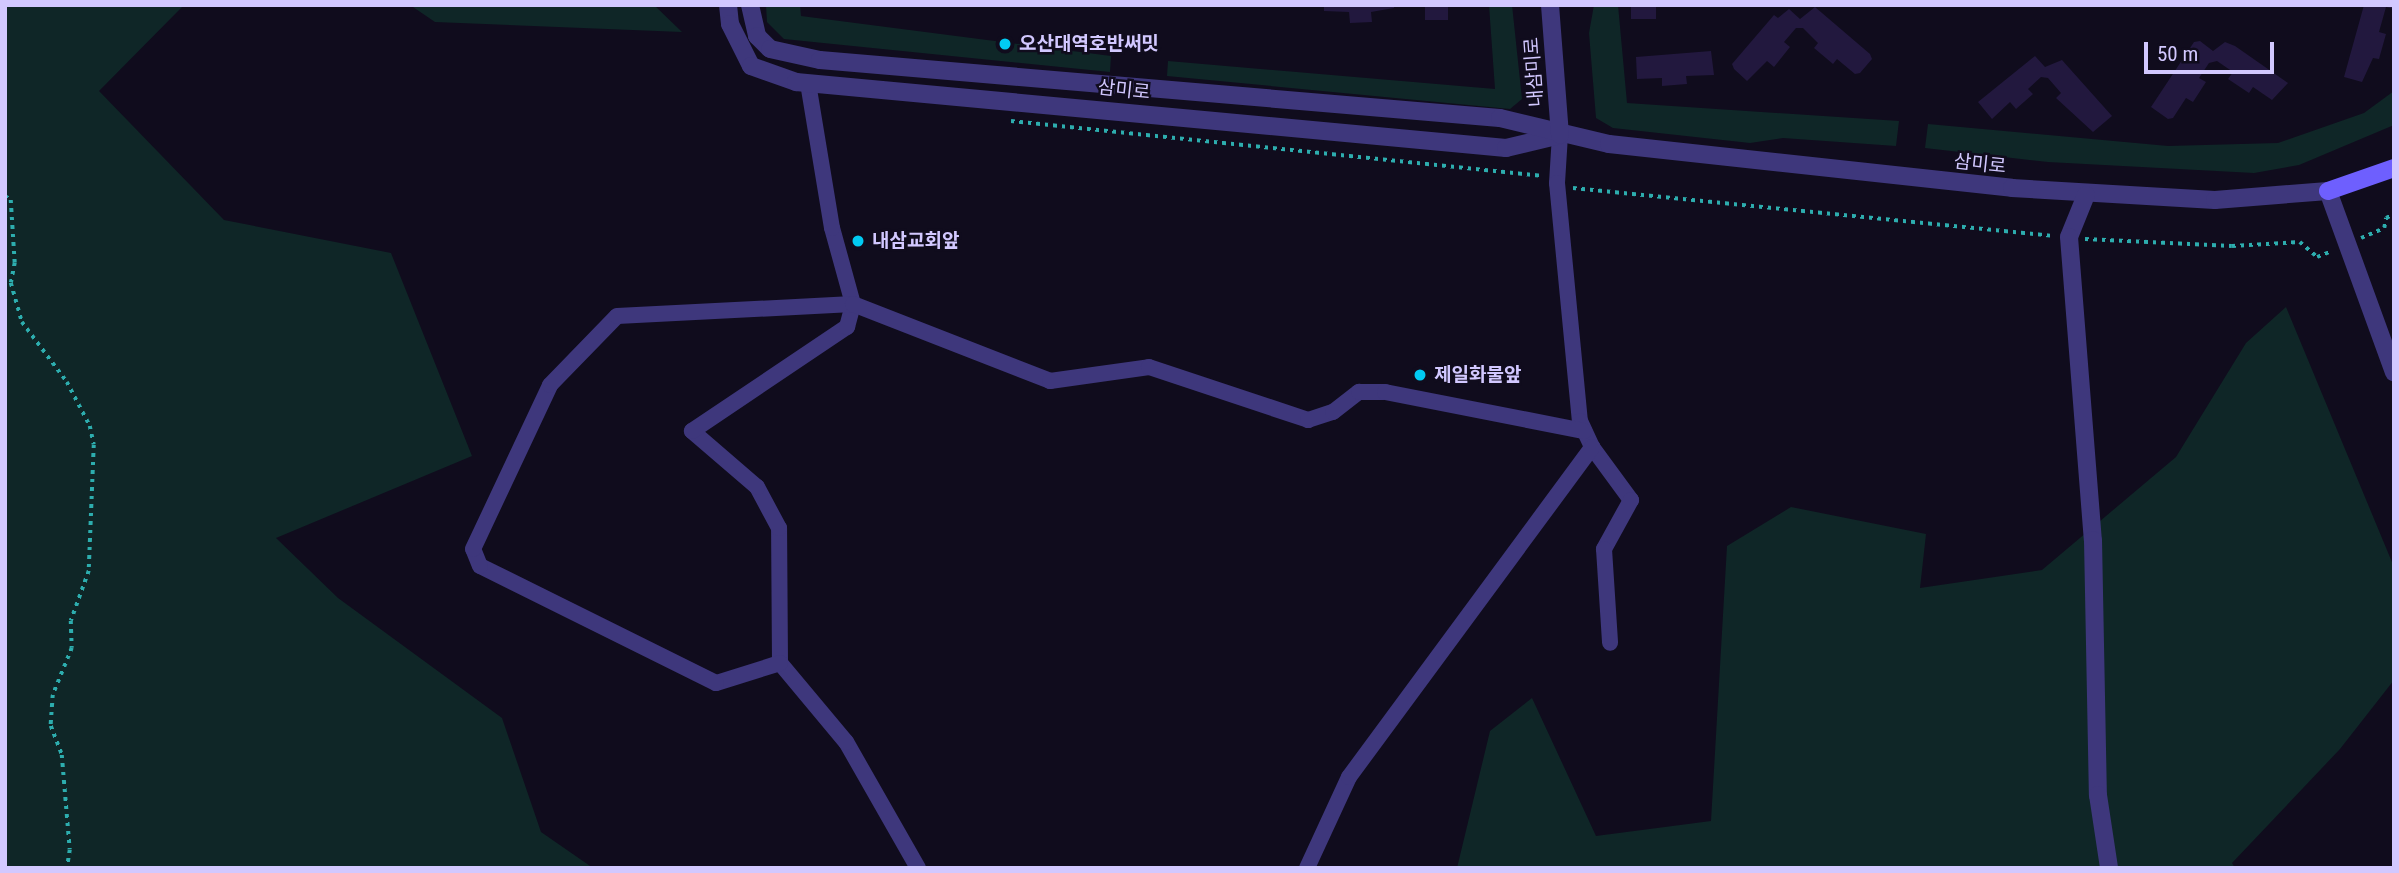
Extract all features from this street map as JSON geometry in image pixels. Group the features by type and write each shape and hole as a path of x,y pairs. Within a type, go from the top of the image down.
{"main road":[{"name":"삼미로","path":"2328,191 2394,167"}],"street":[{"name":"삼미로","path":"728,5 738,46 751,66 770,76 808,83 1506,148 1560,135"},
{"name":"삼미로","path":"750,5 757,36 770,49 820,60 1500,118 1560,135 1609,144 2087,194 2215,200 2328,191"},
{"name":"내삼미로","path":"1550,5 1560,135"},
{"path":"808,83 832,228 853,304 847,327 692,431 757,487 779,528 779,663 846,742 918,868"},
{"path":"1560,135 1557,183 1584,431 1592,447 1631,500 1604,549 1610,643"},
{"path":"2328,191 2394,372"},
{"path":"2087,194 2069,237 2094,540 2098,795 2109,868"},
{"path":"779,663 716,683 480,566 473,549 550,384 617,316 853,304 1050,381 1149,367 1308,420 1333,412 1359,392 1385,392 1584,431"},
{"path":"1307,868 1349,777 1592,447"}],"path":[{"path":"1005,121 1535,173 1557,183 2069,237 2232,246 2300,242 2317,257"},
{"path":"5,197 11,200 15,262 11,283 22,322 67,382 90,426 94,445 89,571 71,621 72,648 53,695 51,726 62,755 70,850 67,868"},
{"path":"2384,228 2386,218 2394,214"}],"green space":[{"path":"5,5 184,5 99,91 224,220 391,253 472,456 276,538 338,598 502,718 541,832 593,868 5,868"},
{"path":"410,5 654,5 682,32 435,22"},
{"path":"766,5 800,5 801,16 1111,56 1110,72 784,39 767,22"},
{"path":"1489,5 1512,5 1522,99 1510,109 1167,76 1168,61 1495,89"},
{"path":"1594,5 1618,5 1627,103 1899,121 1896,146 1783,138 1750,143 1613,128 1596,118 1589,33"},
{"path":"2394,91 2394,125 2299,165 2254,173 2048,162 1925,148 1928,124 2168,146 2278,143 2364,113"},
{"path":"2286,307 2394,567 2394,680 2340,749 2232,863 2235,868 1457,868 1490,731 1532,698 1596,836 1711,821 1727,546 1791,507 1926,534 1920,588 2042,570 2176,457 2246,343"}],"building":[{"path":"1324,5 1394,5 1394,8 1371,12 1372,22 1350,23 1349,12 1324,11"},
{"path":"1425,5 1448,5 1448,20 1425,20"},
{"path":"1631,5 1656,5 1656,19 1631,19"},
{"path":"2364,5 2394,5 2394,9 2386,7 2379,32 2386,34 2379,59 2373,58 2362,82 2344,77"},
{"path":"1815,7 1870,54 1872,59 1860,73 1855,74 1837,59 1833,64 1814,48 1818,43 1803,28 1796,28 1784,42 1790,47 1774,67 1767,61 1747,81 1734,69 1732,64 1774,15 1778,18 1789,9 1800,19"},
{"path":"2200,41 2213,51 2225,42 2235,46 2288,83 2272,100 2253,87 2249,93 2228,79 2233,72 2217,61 2209,63 2199,78 2206,82 2193,102 2186,98 2173,118 2168,119 2151,107 2194,42"},
{"path":"1711,51 1714,75 1686,76 1687,84 1662,86 1662,78 1637,79 1636,57"},
{"path":"2035,56 2045,67 2062,60 2112,116 2093,132 2056,98 2061,93 2048,78 2041,77 2028,89 2033,94 2016,109 2010,102 1992,119 1978,102"}],"place":[{"name":"오산대역호반써밋","path":"1005,44"},
{"name":"내삼교회앞","path":"858,241"},
{"name":"제일화물앞","path":"1420,375"}]}
